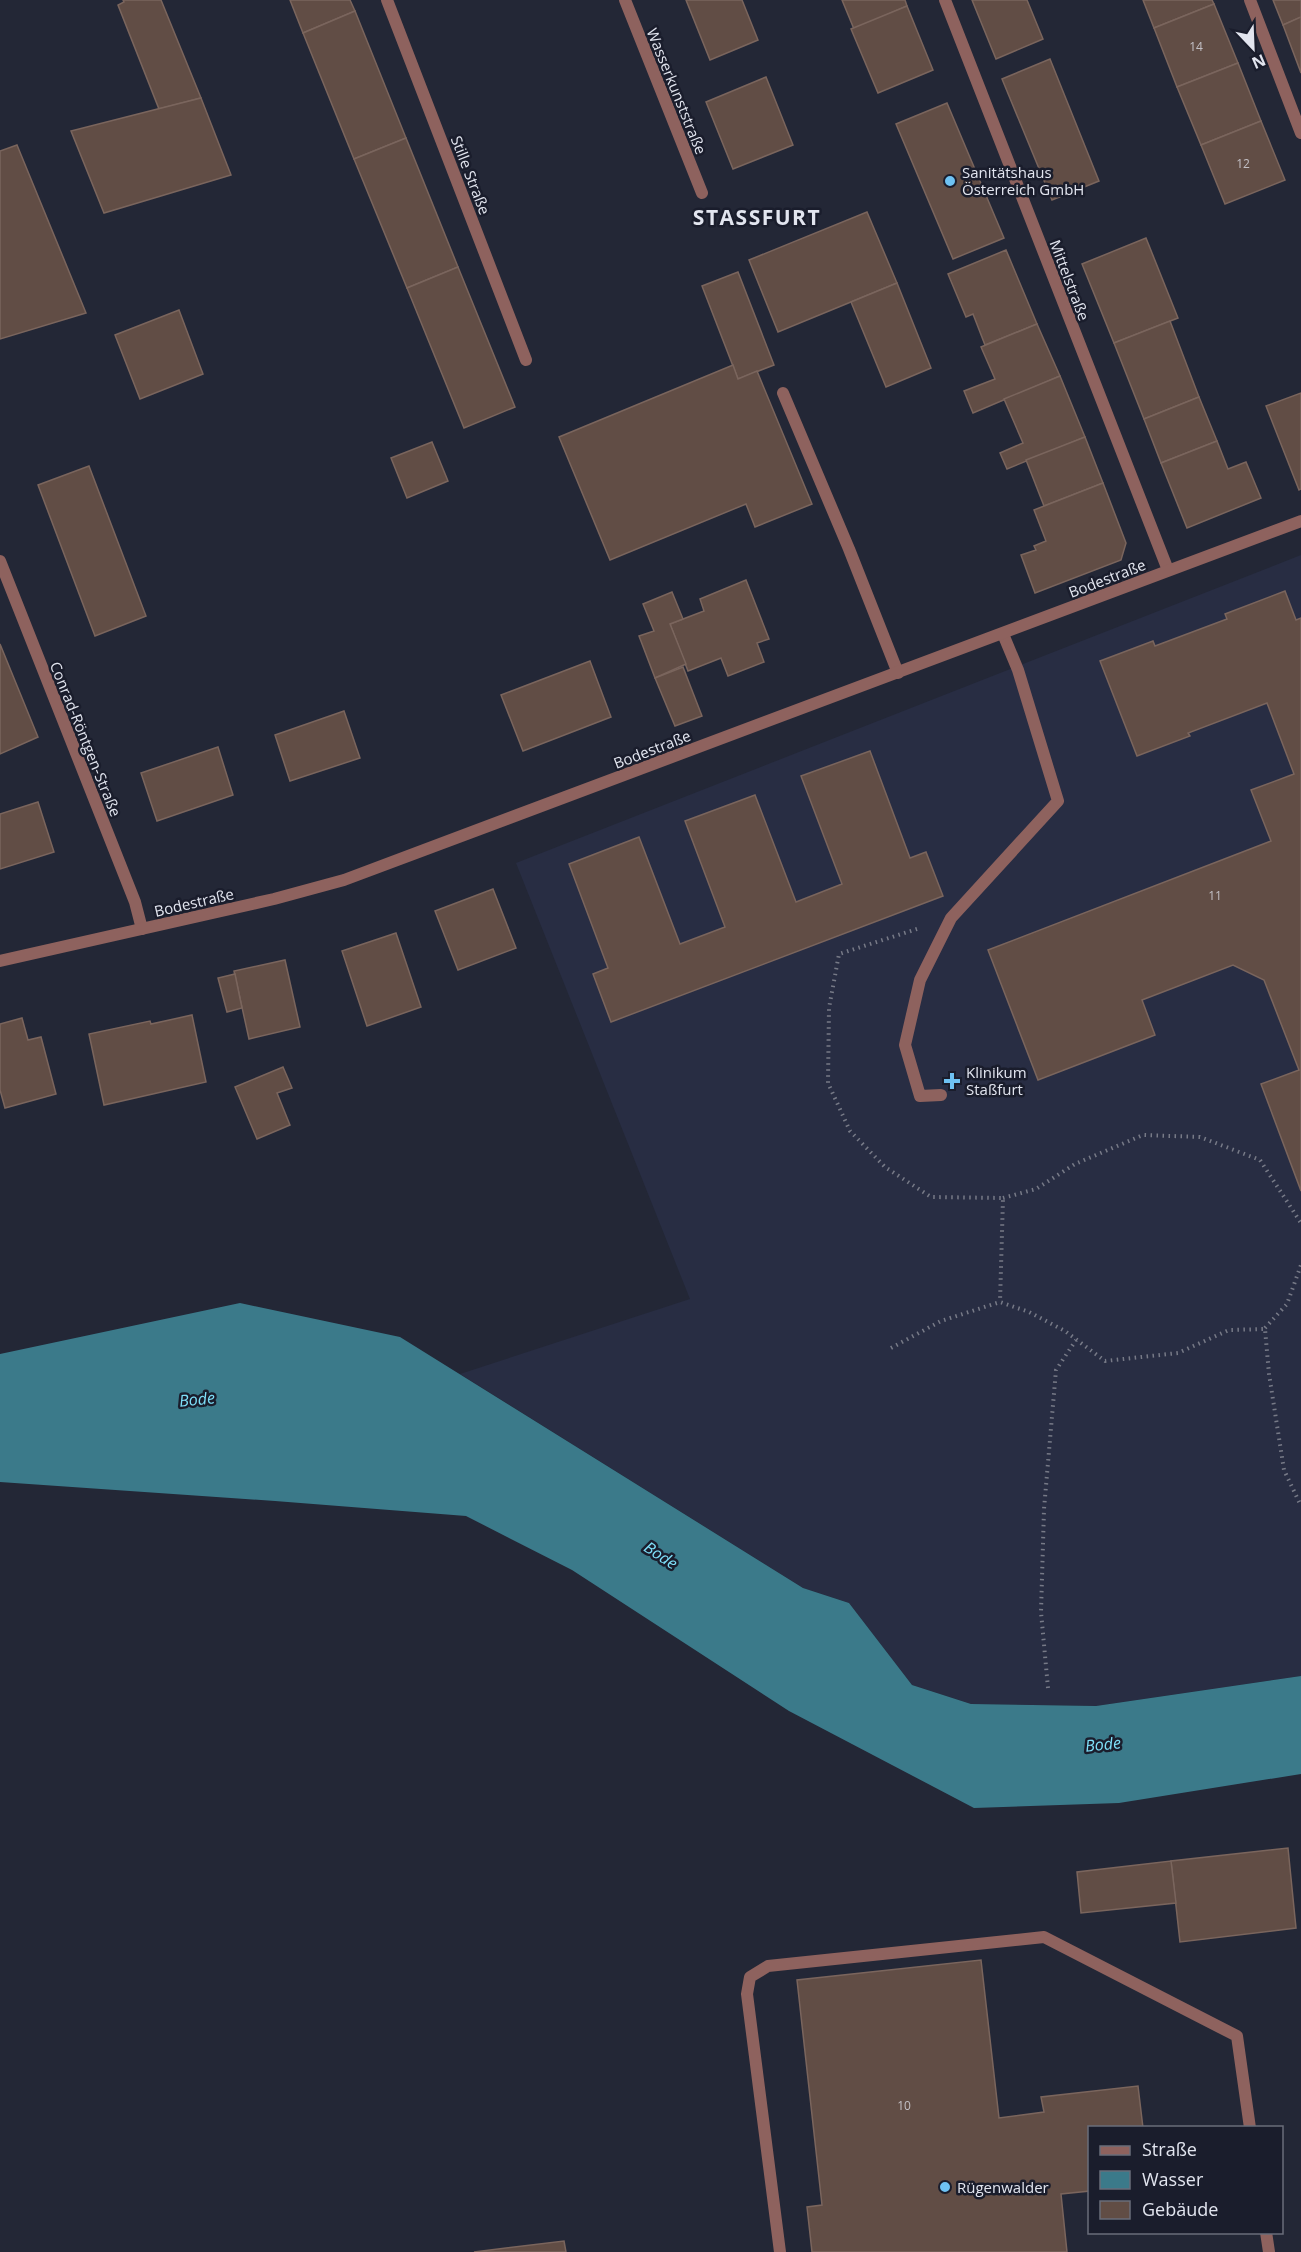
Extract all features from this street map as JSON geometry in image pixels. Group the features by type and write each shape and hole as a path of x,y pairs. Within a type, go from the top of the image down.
{"street":[{"name":"Stille Straße","path":"387,0 526,360"},
{"name":"Wasserkunststraße","path":"625,0 702,194"},
{"name":"Mittelstraße","path":"945,0 1168,570"},
{"path":"1250,0 1301,133"},
{"path":"783,393 898,673"},
{"name":"Bodestraße","path":"0,961 274,899 344,880 1301,520"},
{"name":"Conrad-Röntgen-Straße","path":"0,561 135,902 142,929"},
{"path":"941,1095 920,1096 904,1045 920,980 951,918 1058,801 1018,670 1003,634"},
{"path":"780,2252 747,1994 750,1977 768,1966 1044,1937 1237,2036 1250,2126"},
{"path":"1266,2234 1269,2252"}],"path":[{"path":"1003,1198 1036,1189 1075,1164 1143,1135 1200,1137 1260,1160 1301,1223"},
{"path":"1301,1264 1287,1304 1265,1329 1269,1374 1284,1470 1301,1506"},
{"path":"891,1348 941,1321 1000,1302 1029,1312 1065,1331 1105,1361 1178,1353 1229,1330 1265,1329"},
{"path":"1048,1688 1041,1612 1044,1509 1056,1370 1076,1340"}],"shaded area":[{"name":"Klinikum Staßfurt","path":"1301,555 1301,1676 1096,1706 971,1704 912,1685 849,1603 803,1588 460,1374 690,1299 516,863"}],"water":[{"name":"Bode","path":"240,1303 400,1337 803,1588 849,1603 912,1685 971,1704 1096,1706 1301,1676 1301,1774 1119,1803 974,1808 789,1711 572,1570 466,1516 0,1482 0,1354"}],"building":[{"path":"123,0 161,0 201,98 159,109 118,5 124,2"},
{"path":"290,0 350,0 355,11 303,33"},
{"path":"686,0 742,0 758,40 710,60"},
{"path":"842,0 905,0 907,6 854,29"},
{"path":"972,0 1027,0 1043,39 996,59"},
{"path":"1143,0 1212,0 1214,4 1154,28"},
{"path":"1273,0 1301,0 1301,17 1283,25"},
{"path":"1214,4 1238,63 1177,87 1154,28"},
{"path":"907,6 933,70 878,93 851,29"},
{"path":"355,11 406,138 354,159 303,33"},
{"path":"1301,17 1301,73 1283,25"},
{"path":"1050,59 1099,181 1052,200 1002,79"},
{"path":"1238,63 1261,121 1201,145 1177,87"},
{"path":"766,77 793,145 733,169 706,102"},
{"path":"201,98 231,175 104,213 71,131"},
{"path":"947,103 1004,238 953,259 896,124"},
{"path":"1261,121 1285,180 1225,204 1201,145"},
{"path":"406,138 458,267 407,288 354,159"},
{"path":"17,145 86,313 0,339 0,151"},
{"path":"867,212 897,283 778,332 749,260"},
{"path":"1146,238 1178,318 1114,343 1082,264"},
{"path":"1006,250 1037,324 985,345 973,314 966,317 948,274"},
{"path":"458,267 515,407 464,428 407,288"},
{"path":"738,272 774,365 738,379 702,286"},
{"path":"897,283 931,368 886,387 851,302"},
{"path":"179,310 203,374 140,399 115,335"},
{"path":"1170,321 1199,397 1144,419 1114,343"},
{"path":"1037,324 1060,376 973,413 964,391 995,379 981,347"},
{"path":"733,365 738,379 757,371 812,504 755,527 746,504 610,560 559,437"},
{"path":"1060,376 1085,437 1007,469 1000,453 1023,443 1004,399"},
{"path":"1301,393 1301,489 1299,490 1266,406"},
{"path":"1199,397 1217,441 1161,463 1144,419"},
{"path":"1085,437 1103,483 1044,506 1026,460"},
{"path":"1217,441 1228,469 1246,462 1261,498 1187,528 1161,463"},
{"path":"432,442 448,481 407,498 391,458"},
{"path":"89,466 146,616 95,636 38,485"},
{"path":"1103,483 1126,543 1121,560 1035,593 1021,555 1036,550 1034,546 1046,541 1034,510"},
{"path":"746,580 769,639 757,643 764,662 728,676 721,658 688,671 670,624 704,611 700,599"},
{"path":"1285,591 1296,620 1301,618 1301,1191 1261,1084 1299,1070 1264,980 1233,965 1142,1000 1155,1035 1038,1080 988,950 1271,841 1251,790 1294,774 1267,703 1188,733 1190,736 1137,756 1100,661 1153,641 1155,646 1227,619 1225,614"},
{"path":"672,592 683,619 670,624 686,664 655,678 639,636 654,631 643,604"},
{"path":"0,644 38,737 0,754"},
{"path":"590,661 611,717 523,751 501,695"},
{"path":"683,667 702,716 675,726 655,678"},
{"path":"344,711 360,758 290,781 275,735"},
{"path":"218,747 233,795 157,821 141,773"},
{"path":"870,751 910,858 926,852 943,896 611,1022 593,974 608,968 569,864 639,837 680,944 725,927 685,821 755,795 796,902 842,884 801,776"},
{"path":"38,802 54,852 0,869 0,814"},
{"path":"493,889 516,948 458,970 435,911"},
{"path":"396,933 421,1007 367,1026 342,951"},
{"path":"285,960 300,1027 249,1039 234,971"},
{"path":"235,974 242,1008 227,1012 218,978"},
{"path":"192,1015 206,1082 104,1105 89,1034"},
{"path":"22,1018 28,1040 41,1037 56,1094 5,1108 0,1090 0,1024"},
{"path":"283,1067 292,1088 277,1093 290,1125 257,1139 235,1087"},
{"path":"1288,1848 1296,1928 1180,1942 1171,1861"},
{"path":"1171,1861 1176,1903 1081,1913 1077,1872"},
{"path":"981,1960 999,2118 1044,2112 1041,2097 1138,2086 1143,2126 1088,2126 1088,2191 1061,2194 1067,2252 812,2252 807,2207 822,2205 797,1980"},
{"path":"564,2241 566,2252 474,2252"}],"place":[{"name":"Sanitätshaus Österreich GmbH","path":"950,181"},
{"name":"Klinikum Staßfurt","path":"952,1081"},
{"name":"Rügenwalder","path":"945,2187"}],"district":[{"name":"STASSFURT","path":"757,217"}]}
